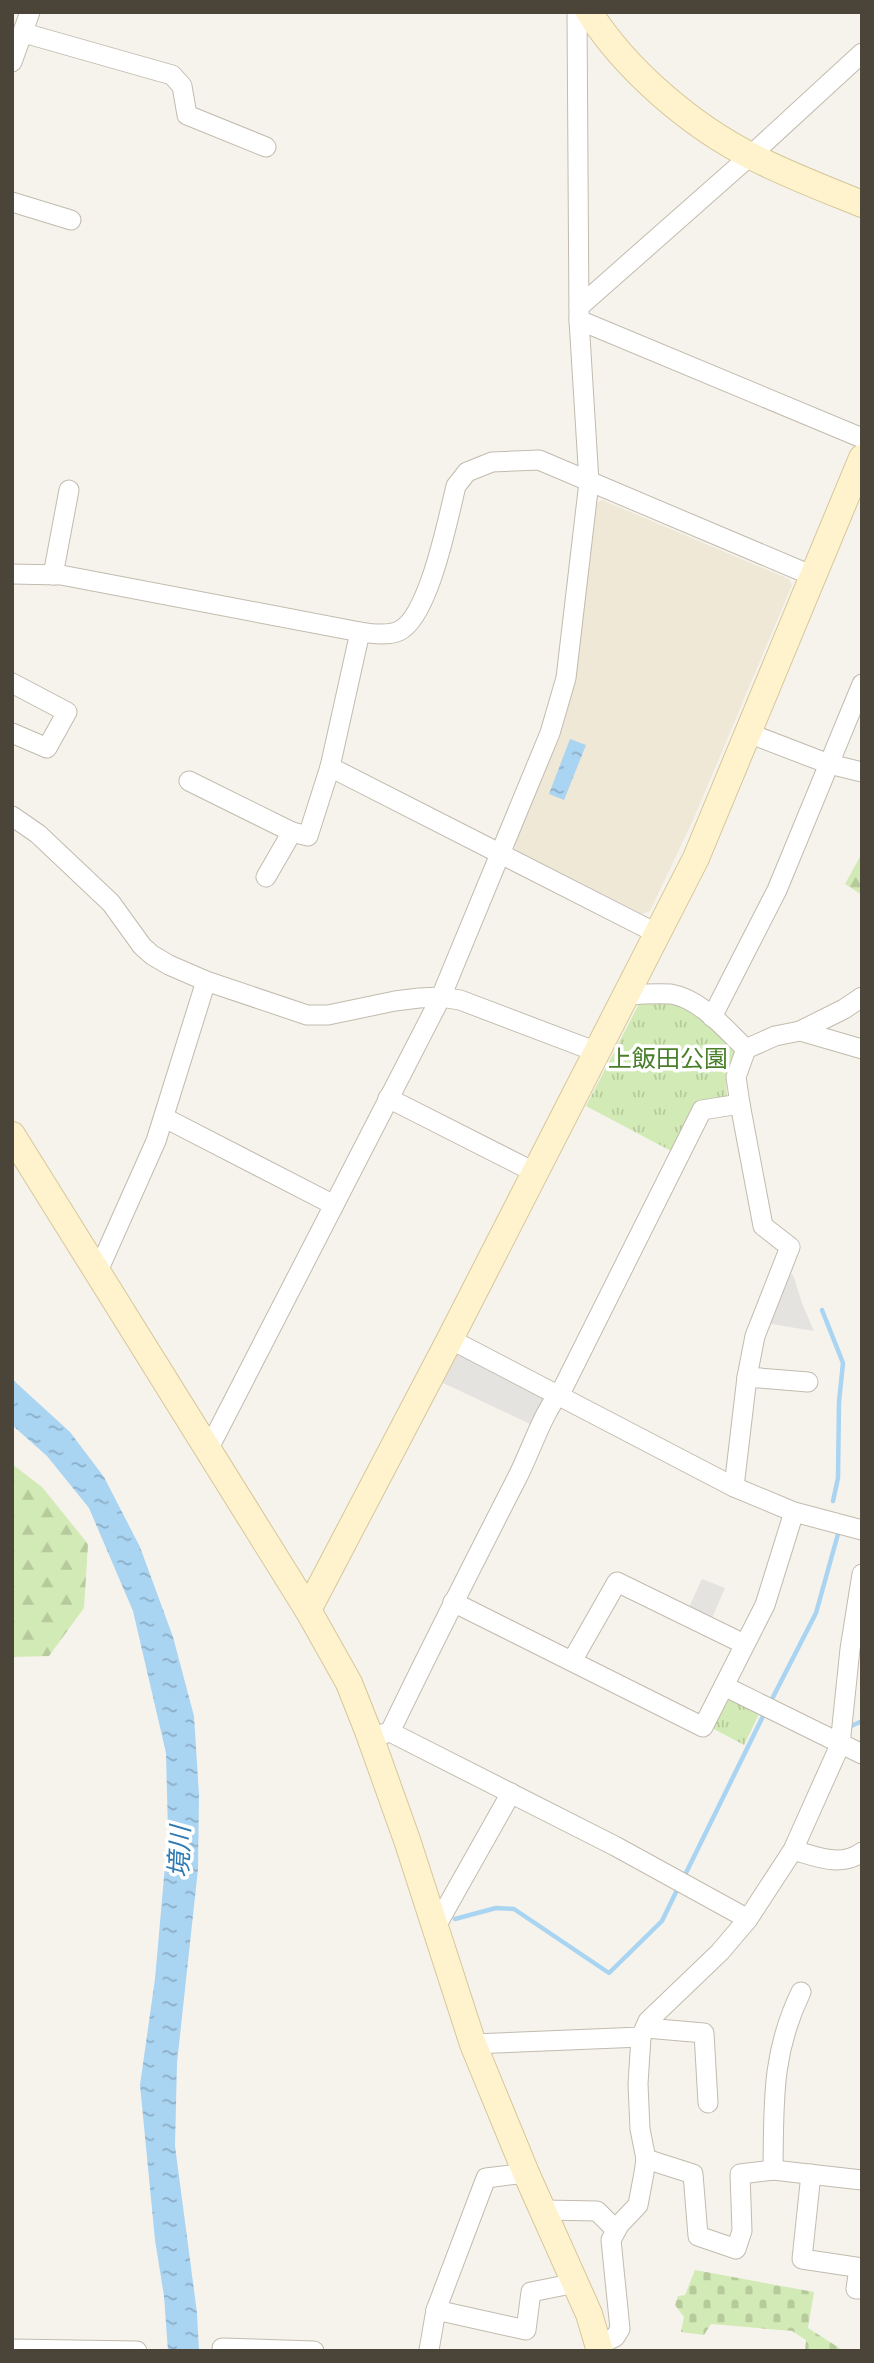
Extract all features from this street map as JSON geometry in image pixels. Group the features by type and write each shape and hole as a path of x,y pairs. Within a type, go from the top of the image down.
{"street":[{"path":"12,62 30,12"},
{"path":"208,1450 441,997 550,733 566,678 589,482 579,313 577,12"},
{"path":"589,12 605,37 653,88 696,121 750,156 862,204"},
{"path":"24,33 172,75 182,86 187,115 266,147"},
{"path":"579,313 862,52"},
{"path":"12,202 71,220"},
{"path":"579,313 862,438"},
{"path":"308,1610 536,1173 696,858 862,458"},
{"path":"12,574 52,575 360,632 379,634 398,631 413,619 424,600 456,486 467,472 492,462 539,460 813,576"},
{"path":"52,575 69,490"},
{"path":"188,781 292,832 308,836 330,767 360,632"},
{"path":"12,682 68,712 47,748 12,733"},
{"path":"712,1017 777,890 862,684"},
{"path":"748,733 829,764 862,772"},
{"path":"330,767 658,934"},
{"path":"12,816 38,834 111,903 142,947 169,965 206,981 307,1015 328,1015 395,1001 441,997 460,1000 597,1052"},
{"path":"266,877 292,832"},
{"path":"98,1271 124,1217 165,1118 206,981"},
{"path":"627,995 674,995 691,1002 712,1017 746,1049"},
{"path":"734,1487 747,1377 762,1313 790,1247 763,1226 736,1077 746,1049 775,1036 800,1031 862,997"},
{"path":"800,1031 862,1049"},
{"path":"388,1098 536,1173"},
{"path":"380,1735 453,1602 557,1395 564,1388 702,1110 740,1104"},
{"path":"165,1118 334,1205"},
{"path":"12,1135 308,1610 380,1735 435,1928 473,2044 526,2174 589,2314 599,2348 615,2337 620,2329 611,2240 616,2230 638,2205 646,2159 640,2129 638,2084 644,2033 655,2014 720,1952 748,1919 793,1850 840,1745 850,1649 862,1574"},
{"path":"450,1339 734,1487 794,1512 862,1531"},
{"path":"747,1377 808,1382"},
{"path":"453,1602 703,1727 765,1605 794,1512"},
{"path":"572,1661 617,1582 744,1644"},
{"path":"724,1686 862,1754"},
{"path":"380,1735 511,1793 748,1919"},
{"path":"435,1928 511,1793"},
{"path":"793,1850 836,1860 861,1853"},
{"path":"773,2170 774,2081 784,2031 802,1992"},
{"path":"473,2044 644,2033 704,2033 708,2103"},
{"path":"646,2159 693,2174 698,2236 736,2249 742,2231 740,2174 773,2170 862,2180"},
{"path":"415,2351 430,2351 436,2310 486,2178 526,2174"},
{"path":"811,2175 802,2259 860,2268 856,2289 862,2290"},
{"path":"544,2210 597,2211 616,2230"},
{"path":"436,2310 526,2330 531,2292 576,2283"},
{"path":"222,2348 314,2351"},
{"path":"12,2349 137,2351"}],"shaded area":[{"path":"602,500 789,579 792,585 694,818 650,911 642,914 515,849 558,738 575,681 597,503"},
{"path":"788,1274 793,1275 814,1331 765,1323"},
{"path":"455,1354 462,1354 545,1396 530,1424 441,1382"},
{"path":"702,1579 725,1588 712,1618 689,1607"}],"green space":[{"path":"862,853 862,895 845,884"},
{"name":"上飯田公園","path":"642,998 670,1001 701,1017 738,1049 726,1080 727,1099 671,1151 586,1106"},
{"path":"12,1464 42,1487 88,1544 84,1608 49,1656 12,1657"},
{"path":"731,1696 761,1710 744,1745 712,1728"},
{"path":"695,2270 814,2292 808,2328 844,2351 805,2351 806,2340 792,2331 711,2324 704,2335 681,2332 684,2317 675,2305 678,2296 685,2295"}],"water":[{"path":"570,739 586,745 564,800 549,794"},
{"name":"境川","path":"12,1379 70,1432 104,1477 140,1547 173,1637 194,1716 199,1795 198,1869 177,2063 175,2146 197,2313 199,2351 168,2351 140,2085 155,1979 168,1832 166,1753 133,1611 89,1508 47,1456 12,1425"}],"waterway":[{"path":"822,1310 843,1363 839,1402 838,1478 833,1501"},
{"path":"771,1701 816,1613 838,1534"},
{"path":"684,1877 765,1712"},
{"path":"849,1727 862,1721"},
{"path":"455,1919 496,1908 514,1909 609,1973 662,1921 678,1888"}]}
